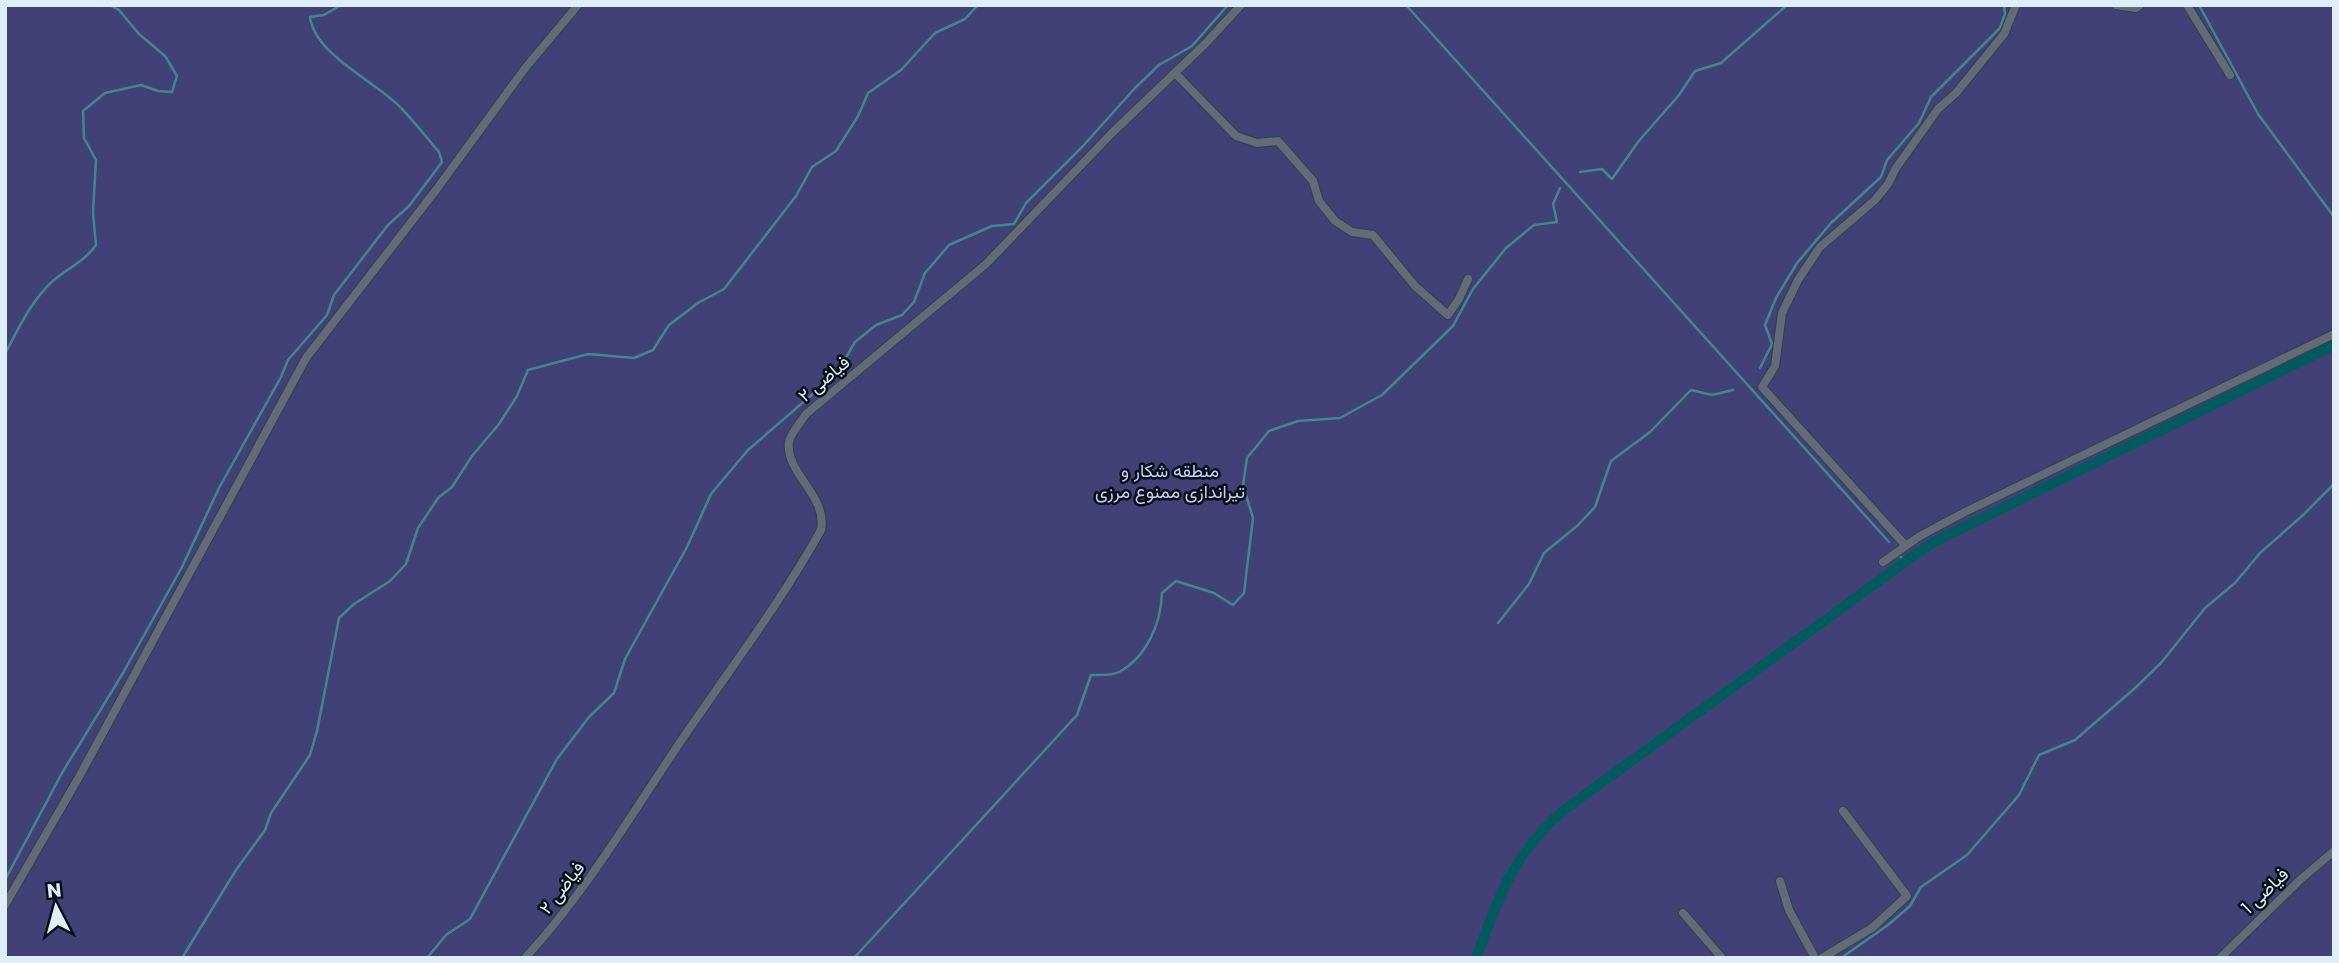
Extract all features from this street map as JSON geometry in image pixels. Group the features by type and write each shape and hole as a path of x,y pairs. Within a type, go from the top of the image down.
{"street":[{"path":"5,905 85,765 306,358 436,190 526,67 578,5"},
{"name":"فیاضی ۲","path":"525,958 575,900 611,848 821,530 821,512 791,460 789,441 806,414 986,264 1112,133 1241,5"},
{"path":"1906,546 1762,387 1775,366 1782,313 1798,280 1821,247 1881,192 1938,109 1956,93 2004,34 2016,5"},
{"path":"2116,5 2136,8 2140,5"},
{"path":"2187,5 2230,75"},
{"path":"1175,73 1236,136 1257,143 1278,141 1313,181 1319,201 1335,221 1352,232 1373,235 1415,286 1448,315 1468,279"},
{"path":"1883,562 1920,536 1965,512 2334,334"},
{"path":"1822,958 1872,928 1907,895 1843,811"},
{"name":"فیاضی 1","path":"2220,958 2301,879 2334,851"},
{"path":"1780,881 1789,910 1815,958"},
{"path":"1683,913 1722,958"}],"green space":[{"name":"منطقه شکار و تیراندازی ممنوع مرزی","path":"5,5 2334,5 2334,958 5,958"}],"waterway":[{"path":"5,354 39,296 96,245 93,213 96,160 84,138 83,111 105,93 141,85 158,91 172,92 177,76 165,56 139,34 119,10 109,5"},
{"path":"5,880 62,773 123,673 182,567 219,488 288,360 327,315 334,295 388,225 409,206 442,162 439,152 400,107 334,55 314,31 310,17 324,15 341,5"},
{"path":"182,958 310,755 339,618 354,604 390,581 406,564 418,528 438,498 452,487 472,456 499,424 517,396 528,370 588,354 634,358 653,350 669,325 698,303 724,289 796,196 812,167 836,151 858,116 868,93 901,70 935,33 965,19 978,5"},
{"path":"427,958 446,935 470,919 557,759 589,717 614,693 625,659 687,547 711,494 748,450 837,373 855,342 876,325 902,315 914,302 925,273 949,245 992,226 1014,224 1026,203 1083,146 1135,88 1159,65 1192,46 1228,5"},
{"path":"1406,5 1889,542"},
{"path":"1580,172 1602,169 1612,179 1695,71 1721,63 1787,5"},
{"path":"1760,368 1772,344 1765,325 1776,298 1797,263 1831,223 1881,177 1887,160 1919,123 1931,97 2000,28 2005,14 2004,5"},
{"path":"2199,5 2258,114 2334,217"},
{"path":"854,958 1077,715 1091,675 1116,673 1137,658 1151,638 1159,616 1162,593 1176,581 1214,593 1233,605 1244,593 1253,518 1243,485 1247,458 1269,431 1298,421 1340,418 1382,395 1453,326 1473,289 1506,248 1534,225 1557,222 1553,204 1560,188"},
{"path":"1476,958 1500,896 1519,860 1564,810 1905,562 1934,542 2334,345"},
{"path":"1498,623 1529,584 1544,553 1595,507 1611,461 1650,432 1691,390 1712,395 1733,390"},
{"path":"1841,958 1910,906 1921,887 1967,855 2019,795 2039,755 2075,740 2134,689 2161,663 2205,608 2235,583 2260,553 2334,484"},
{"path":"1900,556 1905,562"}]}
